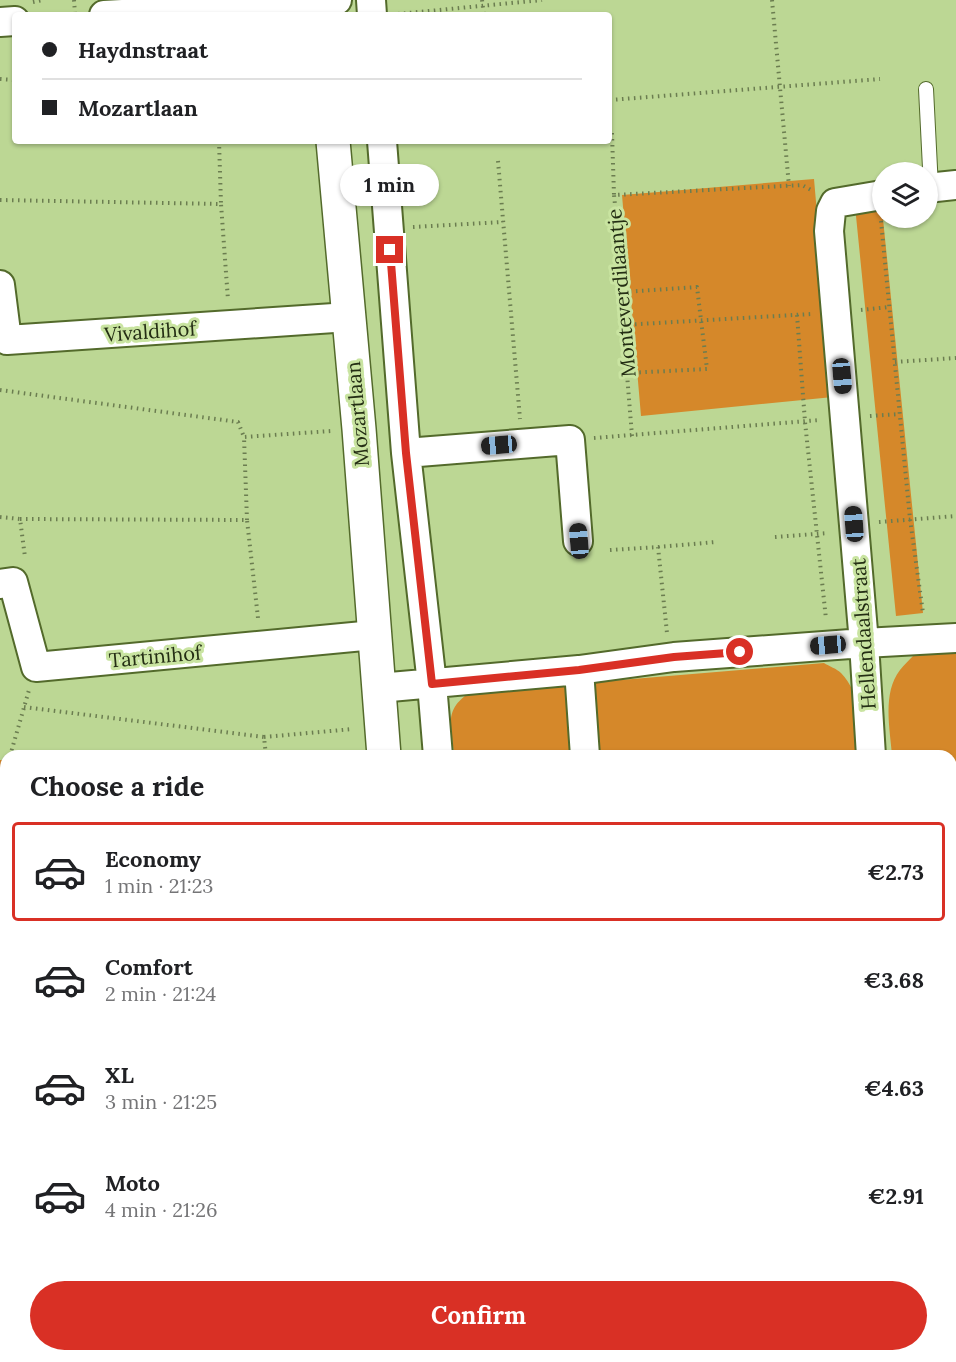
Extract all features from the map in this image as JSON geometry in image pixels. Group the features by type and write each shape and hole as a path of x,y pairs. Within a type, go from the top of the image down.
{"street":[{"path":"164,12 325,4"},
{"name":"Mozartlaan","path":"333,144 384,741"},
{"path":"382,144 406,453 438,750"},
{"path":"835,202 872,196"},
{"name":"Hellendaalstraat","path":"835,202 831,211 830,231 871,750"},
{"name":"Vivaldihof","path":"0,285 7,340 349,317"},
{"path":"406,453 570,440 579,541"},
{"path":"7,583 36,667"},
{"name":"Tartinihof","path":"36,667 374,635"},
{"path":"379,688 579,670 669,658 828,645 956,638"},
{"path":"579,670 585,750"}],"lane":[{"path":"926,89 935,162"}],"path":[{"path":"410,12 482,2 542,0"},
{"path":"772,0 789,186"},
{"path":"612,100 880,79"},
{"path":"612,133 614,195"},
{"path":"219,144 230,325"},
{"path":"498,161 522,443"},
{"name":"Monteverdilaantje","path":"632,436 623,325 624,292 614,195 802,185 835,202"},
{"path":"0,200 221,204"},
{"path":"388,228 503,222"},
{"path":"883,228 910,519 926,640"},
{"path":"624,292 697,286 707,369 628,373"},
{"path":"623,325 837,313"},
{"path":"797,315 805,422 828,645"},
{"path":"895,362 956,358"},
{"path":"0,390 238,422 244,437 247,520 261,646"},
{"path":"570,440 846,418"},
{"path":"244,437 359,429"},
{"path":"854,524 956,516"},
{"path":"0,518 247,520"},
{"path":"7,583 25,560 20,519"},
{"path":"775,537 816,534"},
{"path":"610,550 716,542"},
{"path":"658,546 669,658"},
{"path":"12,750 36,667"},
{"path":"24,707 264,737 384,741"},
{"path":"264,737 265,750"}],"shaded area":[{"path":"814,179 833,397 641,416 622,195"},
{"path":"855,206 872,208 872,228 884,228 923,613 896,616"},
{"path":"956,652 956,750 891,750 888,712 891,689 900,670 913,656"},
{"path":"824,663 841,673 853,691 859,712 863,750 592,750 585,683"},
{"path":"567,684 573,750 453,750 451,727 453,712 456,705 472,691"}],"route":[{"path":"390,250 406,453 432,684 579,670 674,657 740,652"}]}
